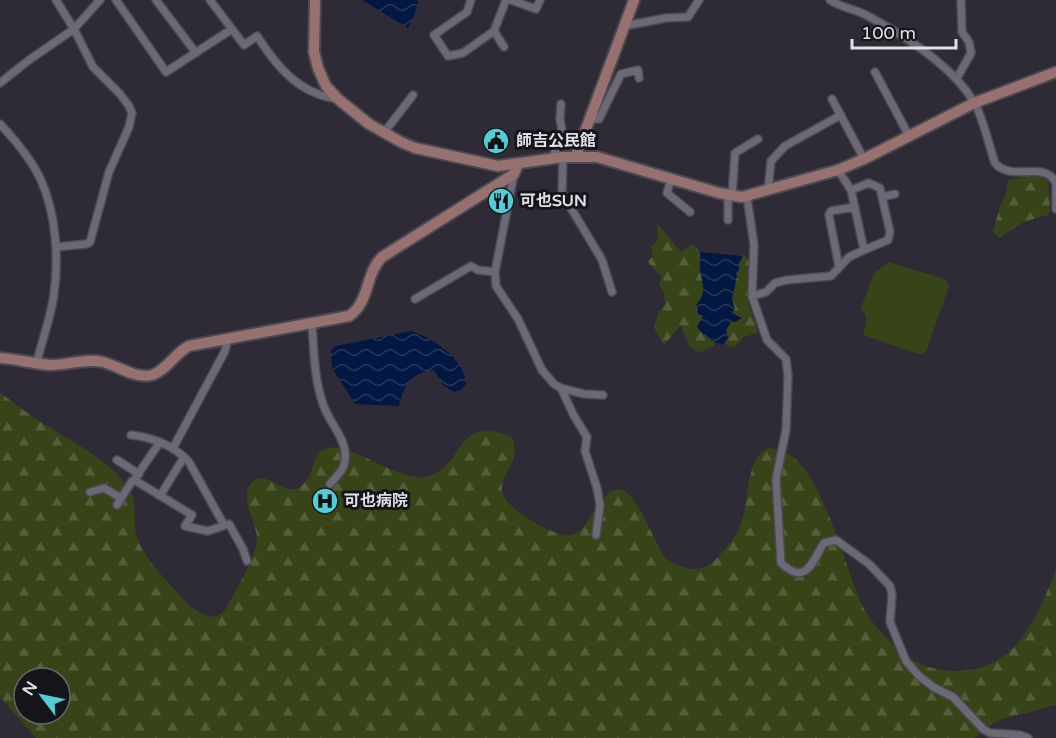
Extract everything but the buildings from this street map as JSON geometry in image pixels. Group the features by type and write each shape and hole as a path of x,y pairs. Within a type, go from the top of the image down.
{"street":[{"path":"56,0 93,67 113,86 129,106 132,119 109,172 90,242 56,247"},
{"path":"62,0 62,10"},
{"path":"0,83 28,60 74,29 100,0"},
{"path":"116,0 166,72 232,29"},
{"path":"156,0 196,53"},
{"path":"210,0 244,45 258,36 276,64 291,80 313,92 338,99"},
{"path":"315,0 314,52 326,86 338,99 383,134 415,148 481,164 516,169"},
{"path":"471,0 467,12 434,35 448,56 463,53 494,31 506,0"},
{"path":"511,0 536,9 540,0"},
{"path":"576,156 634,0"},
{"path":"624,26 688,16 699,0"},
{"path":"830,0 865,14 889,28 939,62 957,78 974,103 995,163 999,168 1017,173 1046,172 1053,176 1056,185 1056,209"},
{"path":"957,78 971,53 969,42 962,32 962,0"},
{"path":"494,31 504,47"},
{"path":"590,119 599,119 621,74 638,70 639,78"},
{"path":"875,72 909,136"},
{"path":"0,358 51,364 101,361 144,376 153,375 189,346 312,325 350,316 362,304 372,270 382,257 516,169 558,158 576,156 609,159 730,196 747,197 838,170 974,103 1056,72"},
{"path":"383,134 413,96"},
{"path":"832,99 864,159"},
{"path":"561,104 560,119 564,142 555,151 558,158 562,193 602,260 612,292"},
{"path":"768,191 771,162 785,146 841,115"},
{"path":"0,124 40,177 48,201 56,247 54,293 37,362"},
{"path":"728,220 735,153 758,139"},
{"path":"516,169 495,272 496,286 518,319 542,370 554,384 584,394 603,395"},
{"path":"838,170 851,190 864,250"},
{"path":"672,179 667,193 690,212"},
{"path":"752,296 766,292 775,283 831,276 849,257 888,240 890,232 880,188 869,183 851,190"},
{"path":"882,197 895,194"},
{"path":"747,197 754,246 752,296 767,340 786,359 787,368 786,430 776,479 782,562 789,569 799,573 805,572 824,543 836,540 844,545 869,564 890,586 892,594 890,622 906,661 919,676 952,697 983,729 990,733 1020,735 1028,738"},
{"path":"839,267 829,215 831,211 855,207"},
{"path":"415,299 471,266 478,270 495,272"},
{"path":"312,325 315,373 323,405 342,440 344,450 344,464 330,484"},
{"path":"173,448 225,351 228,339"},
{"path":"561,388 574,416 587,436 585,451 600,505 596,535"},
{"path":"131,435 160,442 173,448 184,457 224,525"},
{"path":"90,492 104,488 119,501 160,442"},
{"path":"160,496 184,457"},
{"path":"117,460 160,496 192,515 185,526 208,531 229,524 247,561"}],"green space":[{"path":"1027,176 1048,178 1050,211 1048,215 1023,222 999,238 993,232 1006,194 1008,180"},
{"path":"657,223 681,252 693,244 704,258 715,338 714,346 698,353 688,344 681,325 664,345 654,328 658,314 665,304 664,292 659,284 662,277 648,262 653,255 651,247 658,240"},
{"path":"744,255 748,259 751,270 748,300 757,333 744,337 734,348 726,345 724,340 731,312 729,299 739,258"},
{"path":"888,262 945,279 949,286 926,352 919,354 863,335 866,318 861,308 874,273"},
{"path":"0,393 36,419 103,461 121,479 134,500 137,538 146,555 191,607 213,617 226,609 254,553 257,537 247,492 255,480 263,478 286,488 299,488 308,478 317,455 329,448 341,448 403,474 417,477 430,476 450,462 470,436 480,432 494,432 512,437 515,454 502,490 510,504 527,518 557,533 573,534 581,530 609,493 618,489 634,501 666,558 676,565 691,569 702,568 717,559 736,534 743,517 751,471 761,453 769,448 787,453 800,463 822,499 861,603 868,615 884,636 902,653 931,668 963,671 990,664 1005,655 1017,644 1036,615 1056,568 1056,705 1002,719 975,738 36,738 25,726 72,726 72,666 12,666 12,711 0,697"}],"water":[{"path":"362,0 417,0 418,1 408,28"},
{"path":"700,252 743,256 736,273 732,299 735,309 732,313 742,318 731,322 726,330 728,338 724,344 712,341 697,327 703,316 698,314 696,305 703,292"},
{"path":"411,331 446,350 459,365 466,384 461,390 454,392 443,385 434,370 426,371 406,386 399,406 355,404 332,368 331,350 336,346"}],"place":[{"name":"師吉公民館","path":"496,141"},
{"name":"可也SUN","path":"501,201"},
{"name":"可也病院","path":"325,501"}]}
